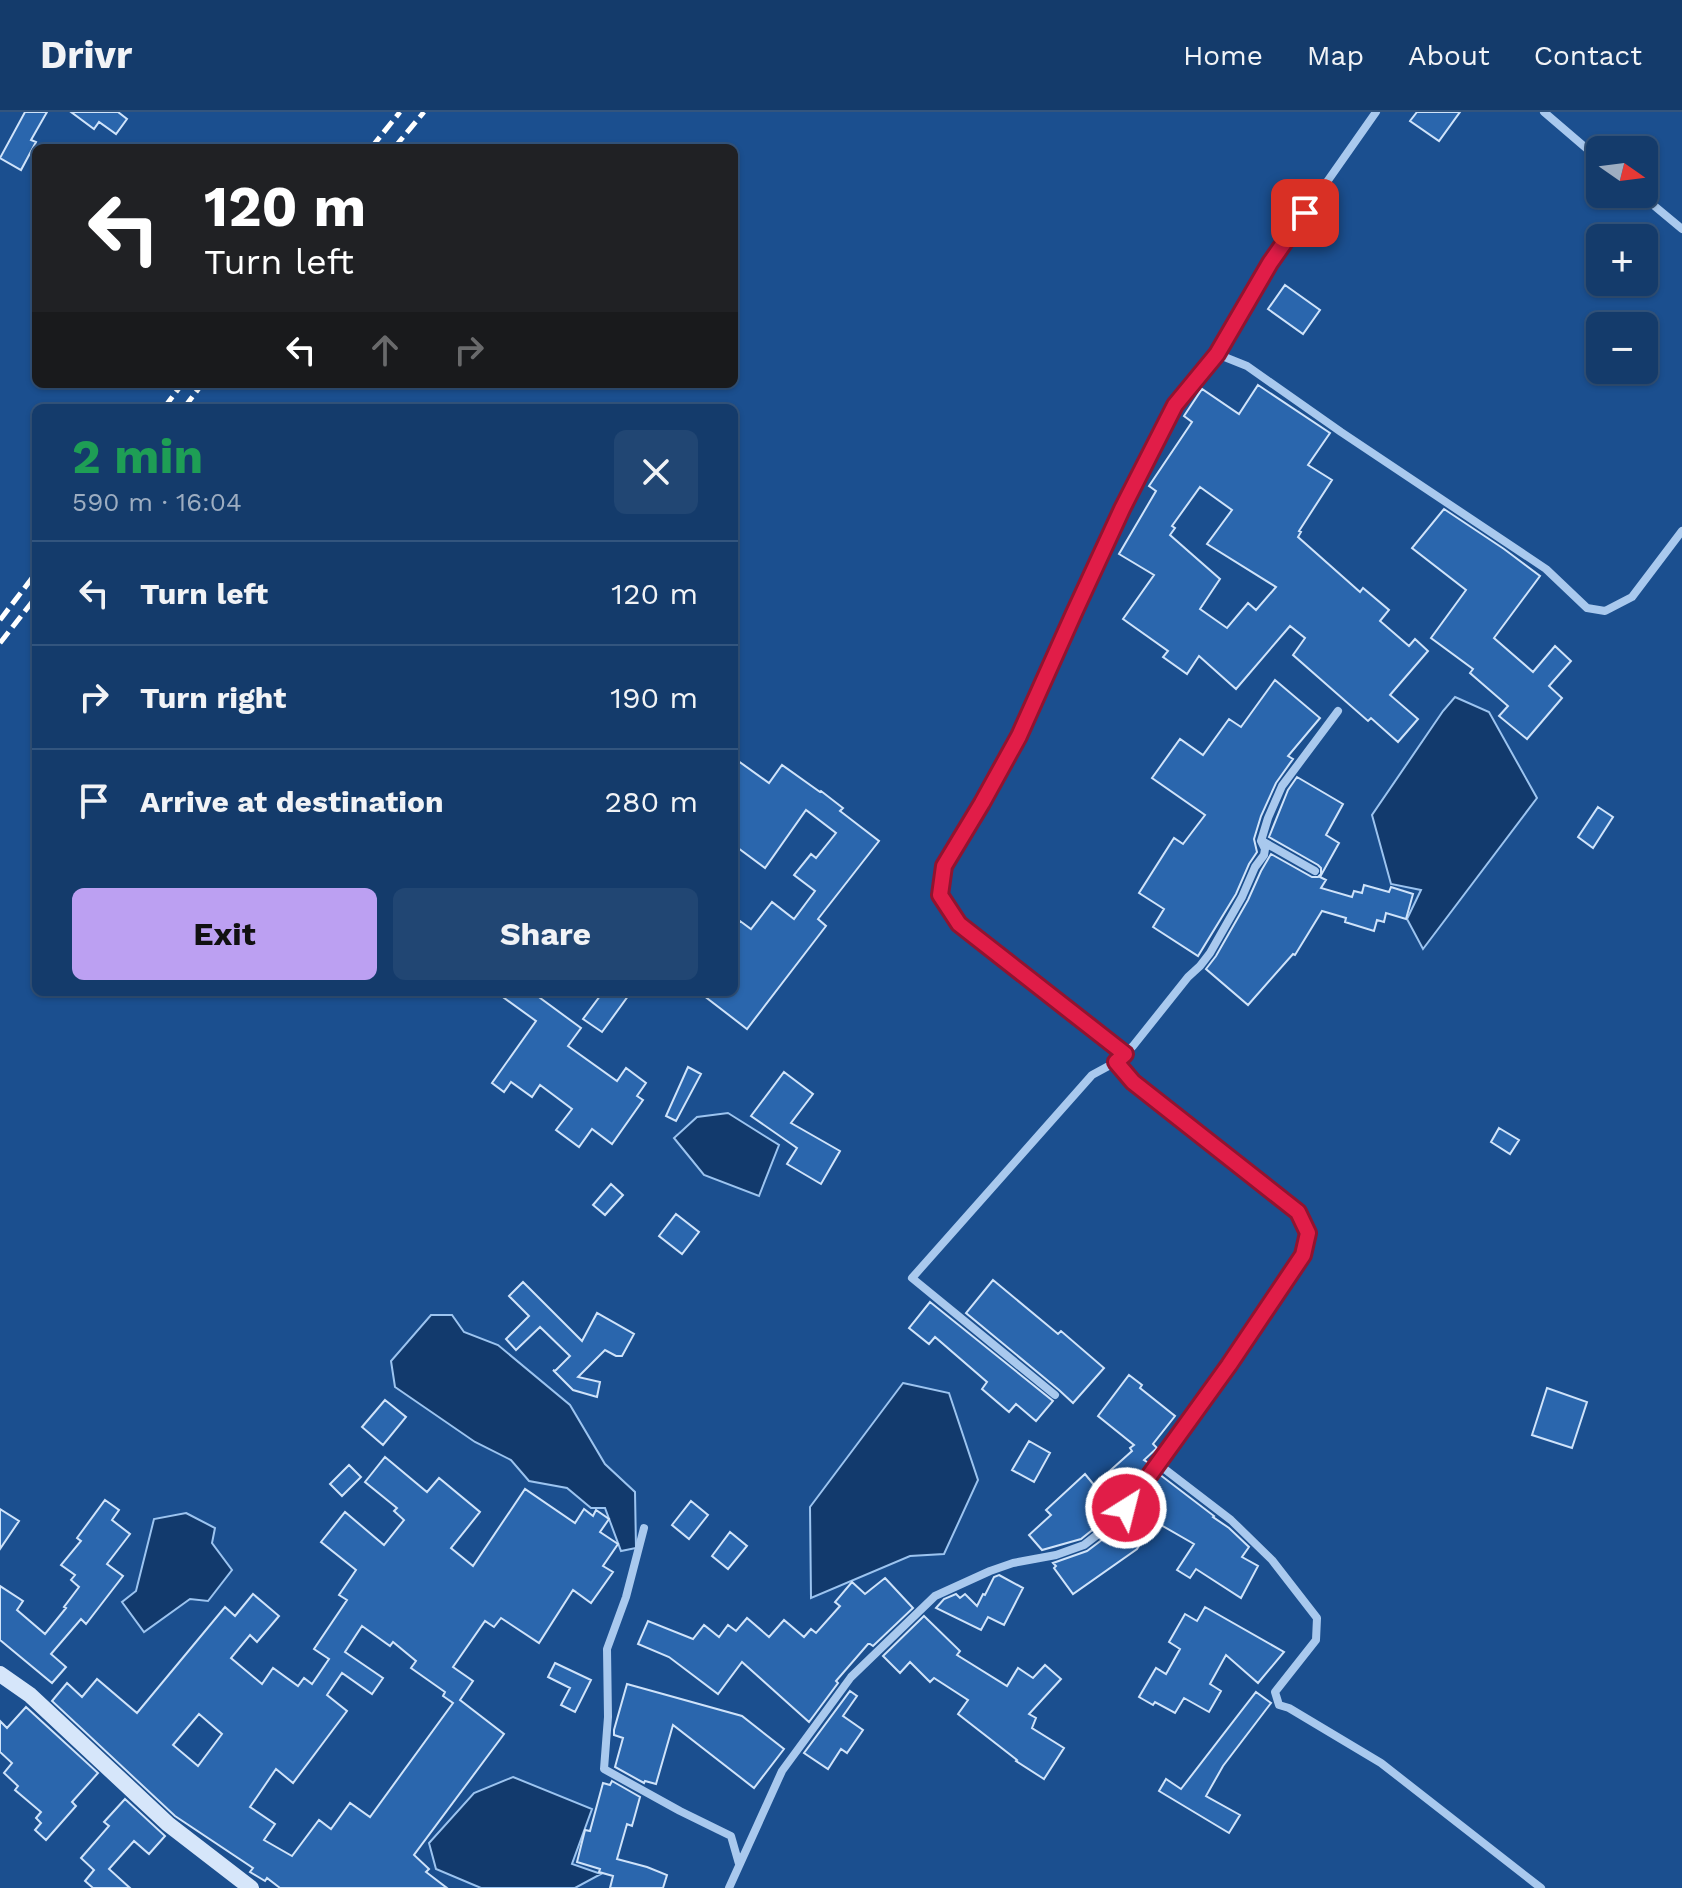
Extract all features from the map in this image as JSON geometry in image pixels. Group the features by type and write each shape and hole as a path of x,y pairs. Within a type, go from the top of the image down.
{"street":[{"path":"1125,1054 959,924 940,895 944,866 1019,736 1122,509 1175,405 1217,354 1270,263 1376,112"},
{"path":"1544,112 1586,148"},
{"path":"1657,208 1682,229"},
{"path":"1217,354 1247,366 1546,569 1587,608 1605,611 1632,597 1682,531"},
{"path":"1055,1395 912,1278 1092,1075 1125,1054 1210,953 1264,855 1261,841 1282,786 1338,711"},
{"path":"1261,841 1315,871"},
{"path":"729,1888 782,1771 851,1677 935,1596 1013,1563 1056,1555 1084,1545 1106,1528 1126,1508 1158,1464 1303,1255 1308,1233 1298,1212 1133,1082 1116,1062"},
{"path":"1158,1464 1231,1520 1272,1560 1317,1618 1316,1640 1275,1692 1279,1705 1381,1763 1541,1888"},
{"path":"644,1528 626,1597 607,1649 608,1717 604,1769 731,1836 740,1864"},
{"path":"0,1674 30,1695 168,1824 251,1888"}],"water":[{"path":"1455,697 1489,712 1537,798 1423,949 1407,919 1421,890 1391,884 1372,815"},
{"path":"728,1113 779,1145 759,1196 704,1175 674,1138 697,1117"},
{"path":"431,1315 452,1315 464,1332 498,1345 570,1405 605,1464 635,1492 636,1548 621,1551 605,1508 591,1508 567,1488 529,1481 511,1460 475,1442 395,1387 391,1361"},
{"path":"903,1383 949,1393 978,1480 944,1554 910,1556 811,1598 810,1507"},
{"path":"186,1513 215,1528 212,1543 232,1570 208,1601 190,1599 144,1632 122,1602 136,1591 154,1519"},
{"path":"513,1777 592,1809 572,1864 601,1874 575,1888 481,1888 436,1869 429,1843 474,1793"}],"building":[{"path":"25,112 47,112 31,140 36,142 32,144 21,170 0,158"},
{"path":"71,112 118,112 127,119 116,134 99,122 94,129"},
{"path":"1417,112 1460,112 1439,141 1410,121"},
{"path":"1285,285 1320,310 1303,334 1268,309"},
{"path":"1258,385 1330,433 1308,465 1332,480 1298,537 1360,592 1363,588 1389,610 1380,621 1409,646 1415,639 1428,651 1390,695 1418,719 1398,742 1371,718 1368,721 1293,655 1305,638 1290,626 1236,689 1199,656 1187,674 1163,657 1168,651 1123,619 1154,575 1119,554 1156,491 1149,486 1192,422 1184,416 1202,389 1239,414","holes":["1200,487 1232,510 1207,544 1276,587 1256,610 1248,603 1227,628 1200,609 1220,579 1170,535 1175,528 1172,526"]},
{"path":"1444,509 1540,576 1494,638 1533,672 1555,646 1571,661 1549,686 1562,698 1527,739 1499,716 1508,706 1470,673 1473,669 1431,638 1466,590 1412,548"},
{"path":"1275,680 1320,718 1288,756 1293,759 1276,783 1261,816 1254,839 1257,852 1236,894 1198,956 1153,927 1164,909 1139,893 1174,838 1183,844 1205,815 1152,778 1180,739 1203,755 1229,719 1241,727"},
{"path":"738,761 769,783 782,765 843,808 840,811 879,841 818,919 826,926 747,1029 704,996 738,996 738,923 740,921 751,929 772,902 794,919 815,891 794,875 811,854 816,858 836,833 806,810 765,868 738,848"},
{"path":"1297,777 1343,804 1326,835 1339,843 1320,877 1326,880 1321,888 1352,897 1354,891 1362,893 1364,885 1389,892 1391,887 1413,894 1406,919 1386,913 1384,922 1377,920 1374,931 1322,911 1295,955 1248,1005 1206,969 1248,900 1271,854 1312,877 1321,874 1318,865 1269,837 1288,790"},
{"path":"1598,807 1613,817 1593,848 1578,837"},
{"path":"502,996 537,996 581,1028 568,1046 617,1081 626,1068 646,1083 637,1096 643,1100 612,1144 592,1129 579,1147 556,1130 572,1109 540,1085 532,1097 511,1082 504,1092 492,1083 536,1021"},
{"path":"600,996 628,996 602,1032 583,1019"},
{"path":"688,1067 701,1074 676,1121 666,1116"},
{"path":"784,1072 813,1094 791,1123 840,1151 821,1184 787,1164 797,1148 751,1116"},
{"path":"1499,1128 1519,1140 1510,1154 1491,1142"},
{"path":"611,1184 623,1195 605,1215 593,1205"},
{"path":"676,1214 699,1232 682,1254 659,1236"},
{"path":"993,1280 1104,1368 1073,1403 966,1313"},
{"path":"523,1282 582,1341 597,1313 634,1334 622,1356 605,1350 578,1377 600,1382 597,1397 573,1390 553,1370 570,1356 540,1327 516,1350 506,1339 529,1316 509,1296"},
{"path":"930,1302 1053,1401 1036,1421 1016,1404 1009,1412 982,1389 987,1382 935,1337 929,1344 909,1328"},
{"path":"1129,1375 1175,1416 1153,1444 1157,1448 1144,1460 1150,1464 1121,1503 1081,1539 1042,1550 1029,1535 1051,1515 1046,1510 1085,1474 1094,1485 1132,1451 1130,1448 1134,1445 1098,1416"},
{"path":"1547,1388 1587,1402 1572,1448 1532,1435"},
{"path":"385,1400 406,1417 383,1445 362,1427"},
{"path":"1029,1441 1050,1453 1034,1482 1012,1470"},
{"path":"385,1457 427,1492 439,1478 480,1512 451,1548 473,1566 525,1489 575,1523 584,1509 593,1516 596,1510 609,1519 600,1532 618,1544 603,1566 613,1572 591,1603 573,1590 539,1643 501,1618 494,1627 485,1621 453,1667 473,1681 460,1700 504,1734 414,1855 429,1869 426,1872 447,1888 280,1888 267,1878 265,1881 250,1872 253,1868 175,1816 52,1701 67,1683 82,1697 97,1679 137,1713 225,1607 235,1616 253,1594 279,1616 257,1642 250,1635 231,1658 262,1684 273,1668 298,1686 304,1678 312,1684 329,1659 314,1649 347,1600 339,1595 356,1570 321,1542 345,1512 384,1545 404,1520 394,1511 397,1508 365,1482","holes":["362,1626 390,1646 393,1642 416,1661 411,1668 445,1692 443,1696 453,1703 370,1817 350,1803 331,1829 319,1820 292,1856 264,1840 275,1824 250,1807 276,1769 293,1783 347,1711 327,1695 342,1673 372,1694 383,1678 345,1652","199,1714 222,1734 198,1766 173,1745"]},
{"path":"349,1465 361,1477 342,1496 330,1484"},
{"path":"1159,1474 1249,1547 1242,1557 1258,1566 1241,1598 1196,1569 1190,1578 1177,1570 1194,1544 1154,1521 1137,1549 1073,1594 1054,1568 1053,1563 1087,1551 1111,1533 1132,1512"},
{"path":"105,1500 119,1510 112,1520 130,1534 107,1564 123,1576 86,1624 81,1619 51,1654 66,1667 52,1683 0,1640 0,1586 23,1601 17,1610 45,1634 79,1587 71,1580 75,1575 61,1565 81,1541 77,1538"},
{"path":"691,1501 708,1515 689,1539 672,1525"},
{"path":"0,1509 19,1521 0,1549"},
{"path":"730,1532 747,1546 728,1569 712,1556"},
{"path":"999,1575 1023,1588 1004,1625 988,1617 981,1630 936,1608 944,1599 956,1594 960,1598 965,1594 977,1606 994,1577"},
{"path":"885,1578 913,1608 873,1646 868,1644 836,1681 838,1683 809,1722 742,1662 718,1694 669,1657 638,1644 648,1621 693,1639 704,1625 719,1637 728,1625 736,1631 747,1618 769,1637 784,1620 804,1637 811,1629 816,1633 840,1606 835,1602 852,1582 865,1594"},
{"path":"1205,1607 1284,1652 1258,1683 1226,1655 1210,1684 1221,1691 1209,1712 1184,1698 1175,1713 1139,1697 1156,1668 1166,1674 1180,1649 1169,1642 1185,1614 1197,1621"},
{"path":"924,1616 960,1651 957,1655 1007,1686 1018,1668 1033,1678 1045,1665 1061,1679 1029,1714 1036,1718 1032,1728 1064,1748 1044,1779 1016,1761 958,1714 968,1700 934,1678 930,1682 910,1662 900,1673 883,1656"},
{"path":"555,1663 591,1680 575,1712 561,1705 570,1688 548,1677"},
{"path":"627,1684 742,1716 784,1749 754,1788 673,1725 656,1784 644,1783 615,1767 623,1738 614,1735 614,1730"},
{"path":"850,1691 857,1696 843,1716 863,1730 847,1753 841,1749 828,1769 804,1753"},
{"path":"1256,1692 1271,1703 1223,1766 1206,1796 1240,1815 1229,1833 1159,1791 1166,1779 1181,1789"},
{"path":"26,1707 98,1773 72,1802 76,1806 46,1840 35,1830 41,1823 36,1818 41,1812 15,1790 18,1786 4,1773 12,1763 0,1752 0,1721 7,1728"},
{"path":"612,1781 640,1797 632,1826 627,1824 617,1859 667,1875 663,1888 610,1888 613,1876 577,1862 585,1830 590,1831 603,1783 610,1785"},
{"path":"125,1799 165,1836 149,1854 134,1841 109,1869 130,1888 93,1888 85,1881 94,1870 81,1858 109,1826 104,1822"}],"railway":[{"path":"374,144 400,112"},
{"path":"397,144 424,112"},
{"path":"167,404 179,388"},
{"path":"187,404 199,388"},
{"path":"0,620 32,578"},
{"path":"0,643 32,602"}],"route":[{"path":"1126,1508 1229,1365 1303,1255 1308,1233 1298,1212 1133,1082 1116,1062 1125,1054 959,924 940,895 944,866 1019,736 1122,509 1175,405 1217,354 1270,263 1305,213"}]}
